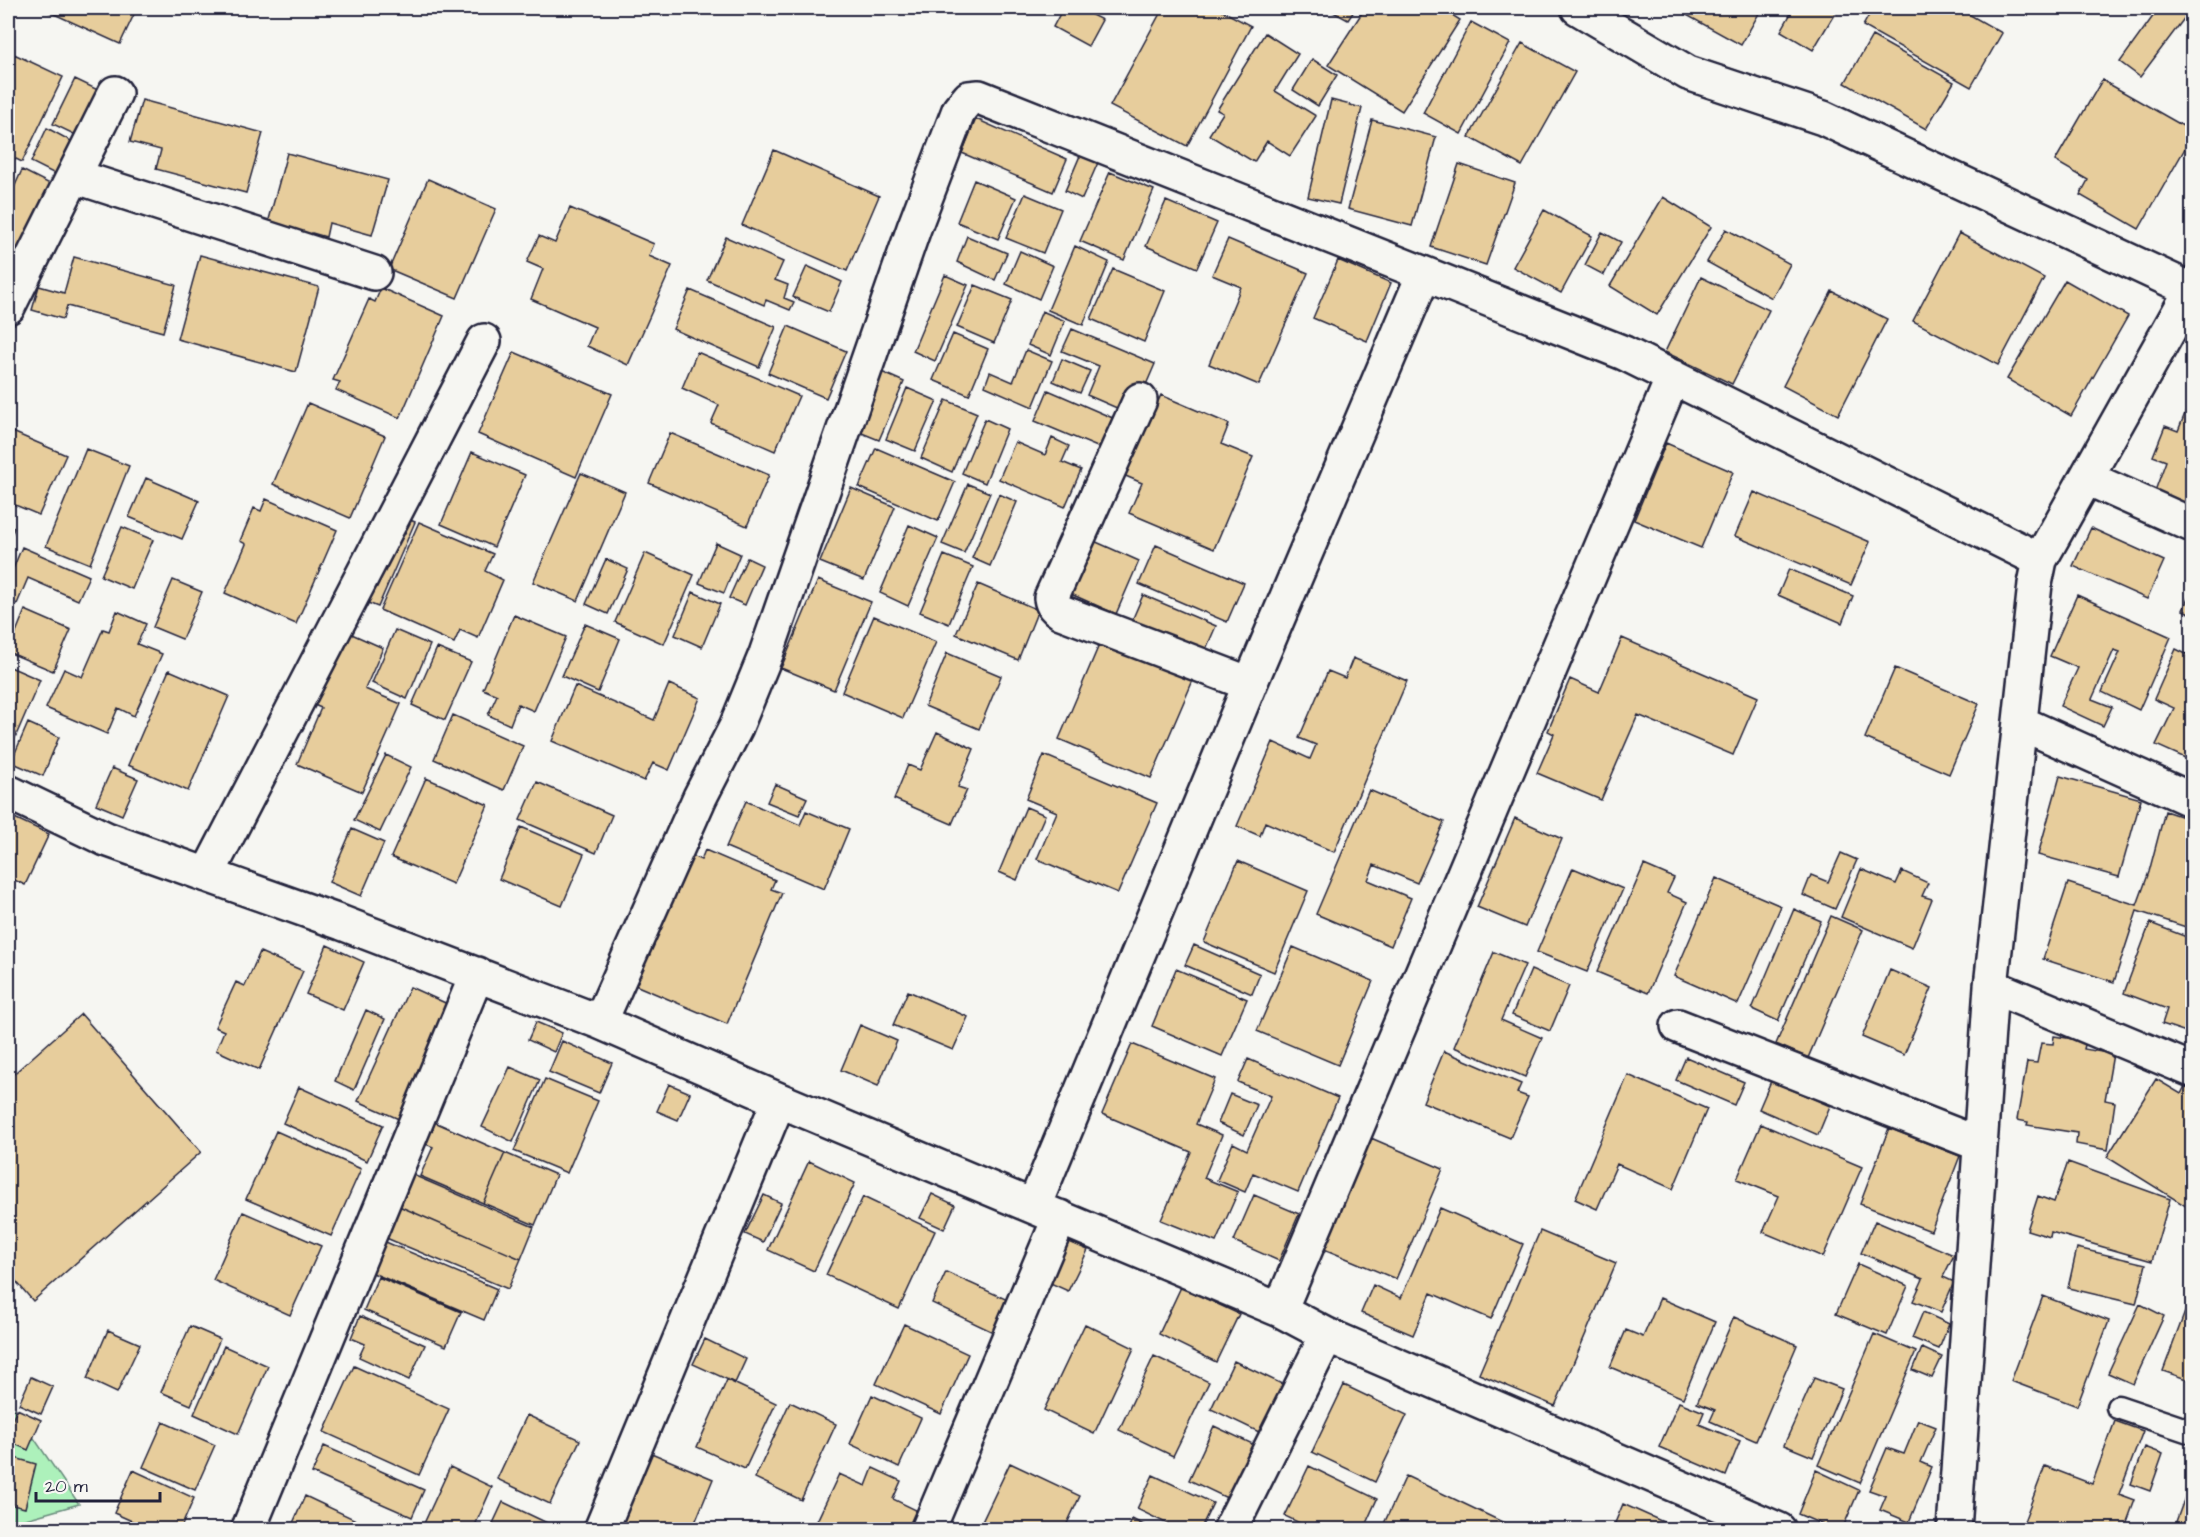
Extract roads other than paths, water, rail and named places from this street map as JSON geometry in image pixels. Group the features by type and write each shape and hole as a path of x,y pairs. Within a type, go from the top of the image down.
{"street":[{"path":"1578,8 1688,73 1823,118 2192,290 2040,560 1991,986 1954,1530"},
{"path":"8,307 116,93"},
{"path":"600,1022 700,796 736,728 766,654 914,228 959,110 969,98 979,98 1624,353 2040,560"},
{"path":"74,176 374,273"},
{"path":"928,1530 1047,1212 1250,684 1424,274"},
{"path":"207,875 484,340"},
{"path":"1280,1310 1673,377"},
{"path":"1140,400 1052,602 1054,607 1061,612 1250,684"},
{"path":"2087,478 2193,525"},
{"path":"2021,723 2193,800"},
{"path":"8,792 106,839 477,974 600,1022 779,1100 1280,1310 1327,1335 1779,1530"},
{"path":"248,1530 477,974"},
{"path":"1991,986 2193,1070"},
{"path":"1678,1026 1979,1144"},
{"path":"601,1530 779,1100"},
{"path":"1230,1530 1327,1335"}],"lane":[{"path":"2118,1407 2193,1432"}]}
